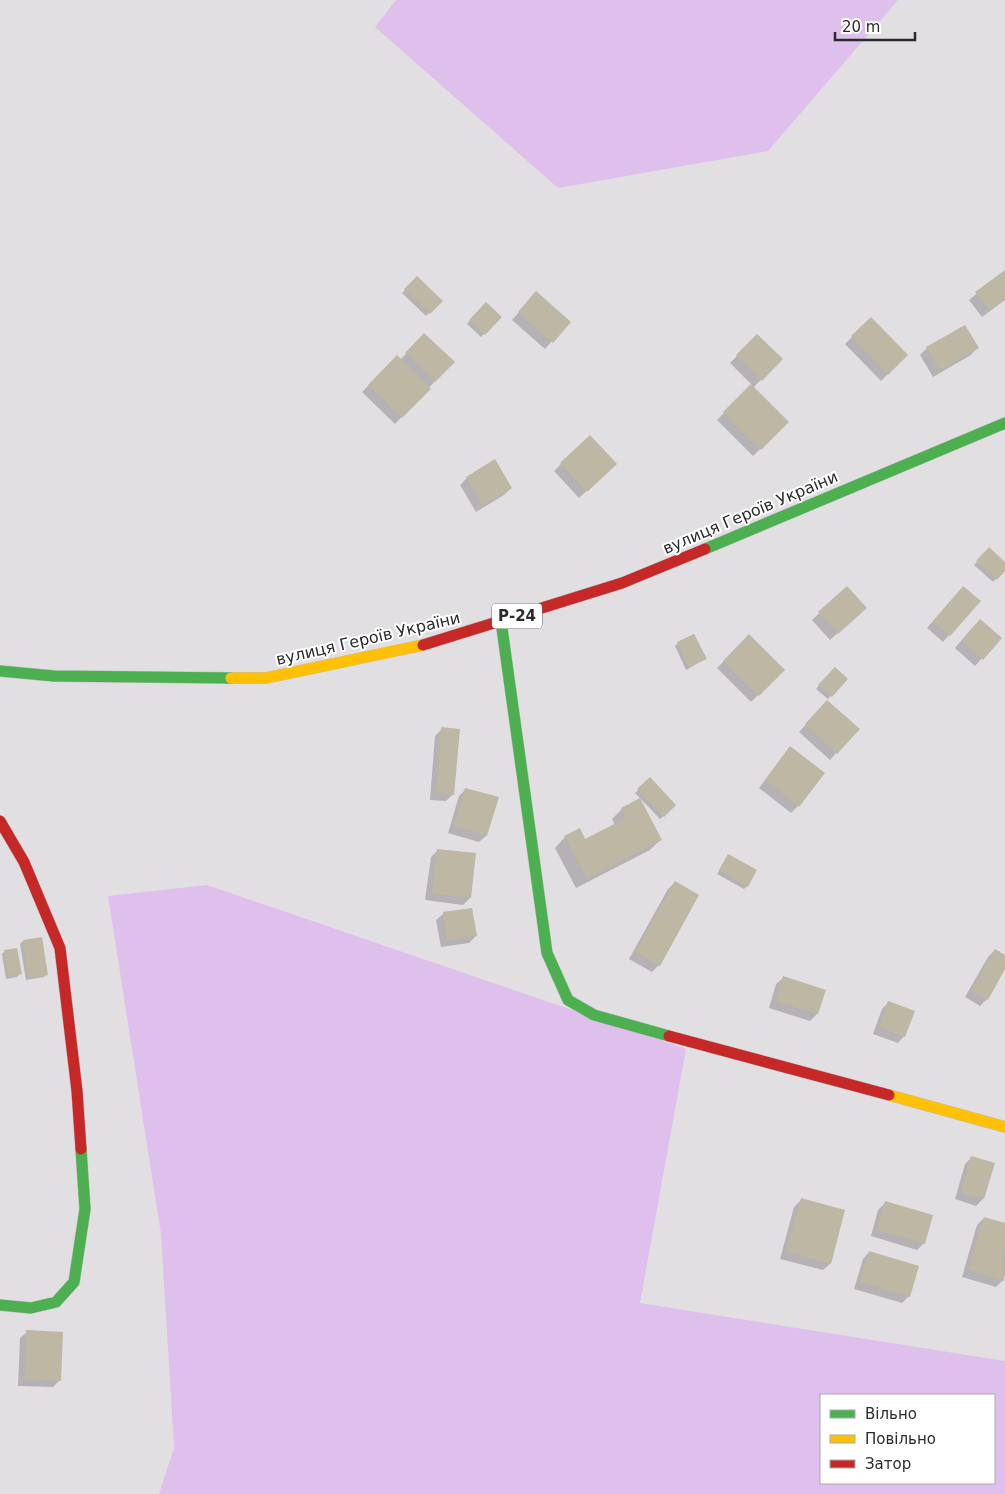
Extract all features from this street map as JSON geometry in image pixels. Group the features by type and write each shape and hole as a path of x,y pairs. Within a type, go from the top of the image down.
{"street":[{"name":"вулиця Героїв України","path":"0,671 54,676 266,678 424,645 622,583 1005,423"},
{"path":"501,621 547,953 568,1000 594,1015 1005,1127"},
{"path":"0,820 24,862 60,948 77,1091 85,1209 74,1282 56,1302 31,1308 0,1305"}],"shaded area":[{"path":"396,0 898,0 768,151 558,188 375,27"},
{"path":"207,885 686,1049 640,1303 1005,1361 1005,1494 159,1494 174,1448 161,1234 108,896"}],"building":[{"path":"1005,270 1005,299 990,311 975,292"},
{"path":"417,276 443,301 430,314 404,289"},
{"path":"536,291 571,322 553,343 518,312"},
{"path":"486,302 502,317 485,335 469,320"},
{"path":"871,317 908,355 888,375 851,336"},
{"path":"965,325 979,348 940,371 926,347"},
{"path":"424,333 455,362 435,382 405,353"},
{"path":"757,334 783,359 762,381 736,355"},
{"path":"397,355 431,389 402,418 368,385"},
{"path":"751,384 789,422 761,450 723,412"},
{"path":"590,435 617,464 587,492 560,463"},
{"path":"495,459 512,488 483,506 466,477"},
{"path":"989,547 1005,562 1005,571 997,580 976,561"},
{"path":"847,586 867,608 838,634 818,612"},
{"path":"963,586 981,601 950,636 933,621"},
{"path":"980,619 1002,638 983,660 961,641"},
{"path":"694,634 707,659 689,667 677,642"},
{"path":"749,634 785,670 759,696 723,661"},
{"path":"835,667 848,679 832,697 818,685"},
{"path":"827,700 860,729 837,754 805,724"},
{"path":"441,727 460,729 454,795 436,793"},
{"path":"790,746 825,773 799,807 765,780"},
{"path":"650,777 676,805 664,817 637,789"},
{"path":"465,788 499,797 487,836 454,826"},
{"path":"640,798 662,840 587,879 564,836 580,828 585,839 626,818 621,808"},
{"path":"437,849 476,853 471,898 432,894"},
{"path":"728,854 757,870 748,887 719,870"},
{"path":"675,881 699,895 660,966 635,952"},
{"path":"472,908 477,936 447,941 443,912"},
{"path":"42,937 48,975 29,978 23,940"},
{"path":"17,948 22,974 8,976 4,950"},
{"path":"995,949 1005,955 1005,969 988,1000 971,990"},
{"path":"783,976 826,990 818,1014 775,1001"},
{"path":"888,1001 915,1011 905,1037 879,1027"},
{"path":"971,1156 995,1163 984,1199 961,1193"},
{"path":"801,1198 845,1210 831,1264 786,1252"},
{"path":"885,1201 933,1215 925,1244 877,1230"},
{"path":"984,1217 1005,1223 1004,1281 968,1270"},
{"path":"869,1251 919,1266 910,1297 860,1282"},
{"path":"26,1330 63,1332 61,1381 25,1379"}],"traffic: fast":[{"path":"705,549 1005,423"},
{"path":"501,621 547,953 568,1000 594,1015 669,1036"},
{"path":"0,671 54,676 231,678"},
{"path":"0,1305 31,1308 56,1302 74,1282 85,1209 81,1149"}],"traffic: slow":[{"path":"231,678 266,678 423,645"},
{"path":"889,1095 1005,1127"}],"traffic: jam":[{"path":"423,645 622,583 705,549"},
{"path":"0,821 24,862 60,948 77,1091 81,1149"},
{"path":"669,1036 889,1095"}]}
